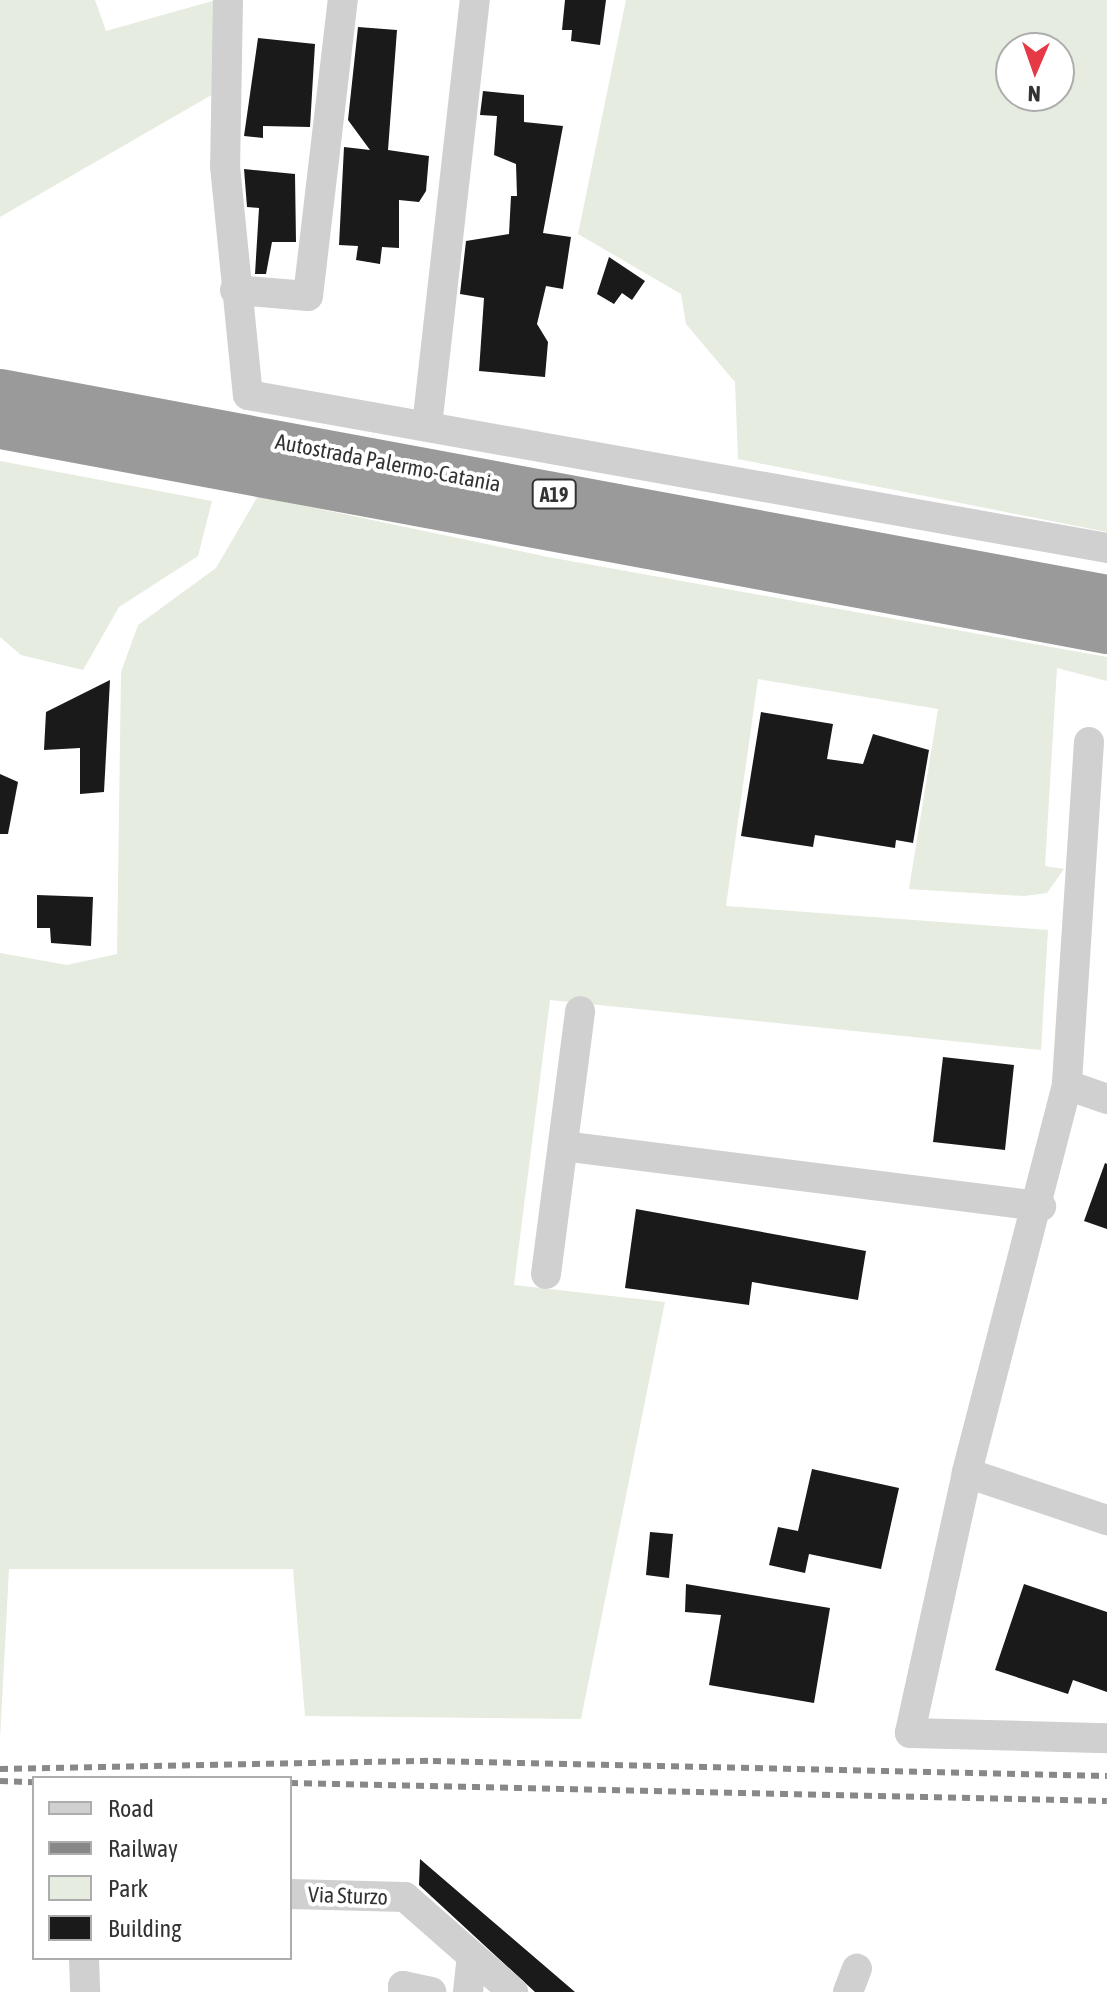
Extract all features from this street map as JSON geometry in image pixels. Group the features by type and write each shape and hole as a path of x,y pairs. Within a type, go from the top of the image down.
{"highway":[{"name":"Autostrada Palermo-Catania","path":"0,391 1107,597"},
{"name":"Autostrada Palermo-Catania","path":"0,427 1107,632"}],"street":[{"path":"228,0 225,166 235,290 248,395 1107,548"},
{"path":"235,290 308,296 343,0"},
{"path":"427,426 475,0"},
{"path":"1089,742 1067,1085 1041,1206 967,1473 910,1733 1107,1738"},
{"path":"546,1274 580,1011"},
{"path":"1067,1085 1107,1099"},
{"path":"563,1146 1041,1206"},
{"path":"967,1473 1107,1520"},
{"name":"Via Sturzo","path":"292,1894 405,1897 472,1956"},
{"path":"468,1992 472,1956"},
{"path":"472,1956 513,1992"},
{"path":"84,1960 85,1992"},
{"path":"403,1992 403,1986 431,1992"}],"green space":[{"path":"0,0 95,0 106,31 216,0 215,93 0,217"},
{"path":"626,0 1107,0 1107,532 738,459 735,382 686,324 681,294 578,234"},
{"path":"0,461 212,501 198,556 119,607 83,670 21,655 0,637"},
{"path":"258,496 548,557 1107,657 1107,681 1057,668 1045,866 1064,869 1047,893 1024,896 909,889 938,709 758,679 726,906 1048,930 1041,1050 550,1000 514,1285 665,1302 581,1719 305,1716 293,1569 9,1569 0,1740 0,953 67,965 117,954 121,672 138,625 216,568"}],"building":[{"path":"565,0 606,0 600,45 571,41 572,30 562,30"},
{"path":"358,27 397,30 388,150 429,156 426,191 419,202 399,200 399,248 382,247 380,264 356,260 358,246 339,245 344,147 370,150 348,120"},
{"path":"258,38 315,44 310,127 263,126 263,138 244,136"},
{"path":"483,91 524,95 524,122 563,126 543,233 571,237 563,289 546,286 537,324 548,342 545,377 479,371 484,298 460,294 466,241 509,234 511,196 517,196 516,164 494,155 497,116 480,115"},
{"path":"244,169 295,174 296,242 272,242 266,274 255,274 259,208 247,207"},
{"path":"609,257 645,281 632,300 622,293 614,304 597,294"},
{"path":"110,680 104,792 80,794 80,748 44,750 46,712"},
{"path":"761,712 833,724 827,759 863,764 873,734 929,750 913,843 896,840 895,848 815,835 813,847 741,836"},
{"path":"0,774 18,782 8,834 0,834"},
{"path":"37,895 93,897 91,946 51,943 50,928 37,928"},
{"path":"943,1057 1014,1065 1005,1150 933,1142"},
{"path":"1107,1164 1107,1229 1084,1221"},
{"path":"636,1209 866,1251 858,1300 752,1282 749,1305 625,1288"},
{"path":"812,1469 899,1488 881,1569 809,1554 805,1573 769,1565 778,1527 798,1531"},
{"path":"650,1532 673,1534 669,1578 646,1575"},
{"path":"686,1584 830,1608 814,1703 709,1685 721,1615 685,1612"},
{"path":"1024,1584 1107,1612 1107,1692 1073,1680 1068,1694 995,1670"},
{"path":"420,1859 575,1992 535,1992 419,1885"}],"railway":[{"path":"0,1769 433,1761 1107,1776"},
{"path":"0,1781 32,1782"},
{"path":"292,1783 1107,1801"}]}
